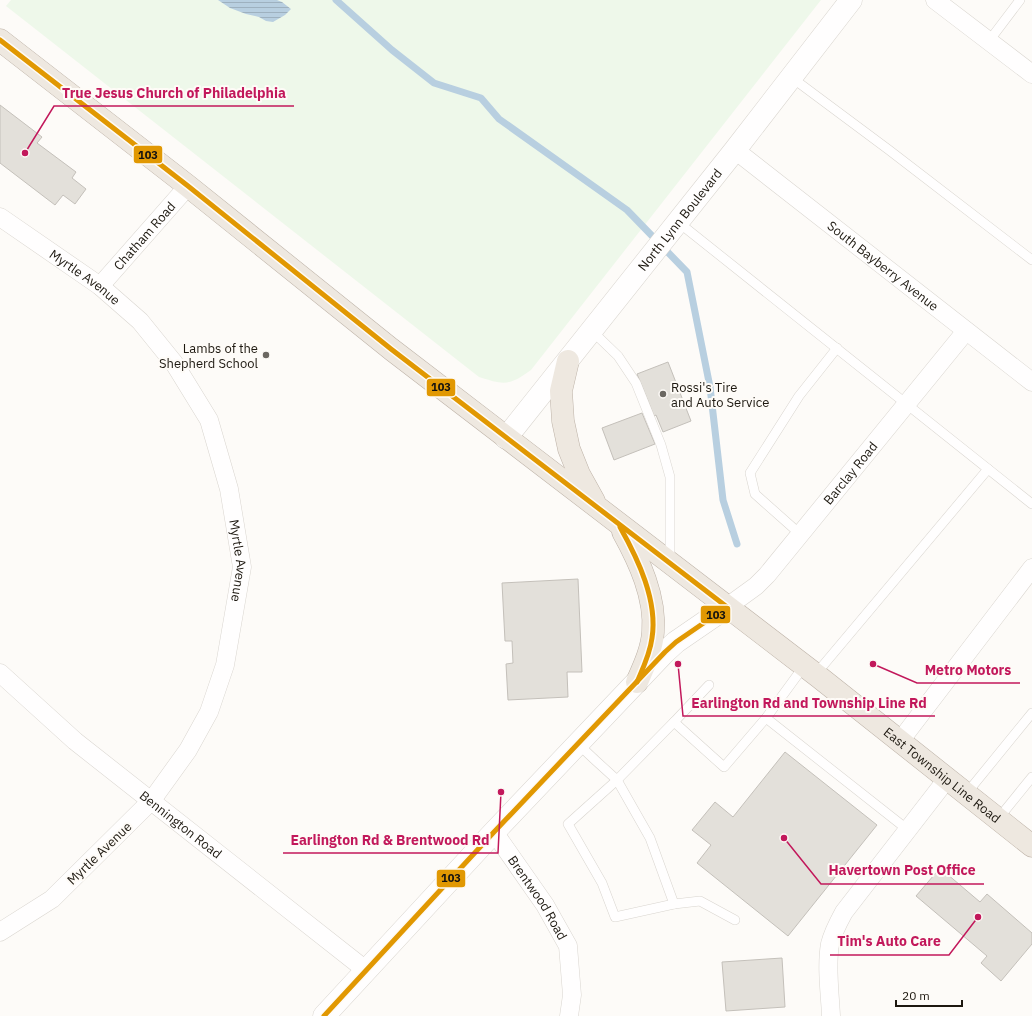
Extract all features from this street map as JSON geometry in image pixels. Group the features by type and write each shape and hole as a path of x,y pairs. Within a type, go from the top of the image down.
{"highway":[{"name":"East Township Line Road","path":"0,40 188,186 391,349 810,670 1032,846"},
{"path":"568,361 561,392 563,421 569,449 579,474 597,508"},
{"path":"618,524 636,556 646,582 652,607 654,631 648,656 637,682"}],"street":[{"name":"North Lynn Boulevard","path":"506,438 735,150 851,0"},
{"path":"936,0 1032,74"},
{"name":"South Bayberry Avenue","path":"735,150 1032,382"},
{"name":"Chatham Road","path":"100,286 188,186"},
{"name":"Myrtle Avenue","path":"0,217 100,286 140,321 174,363 209,420 229,490 242,567 225,666 209,712 188,750 152,800 52,899 0,932"},
{"name":"Barclay Road","path":"727,607 767,576 966,331"},
{"path":"900,741 1032,568"},
{"path":"324,1016 494,832 676,642 727,607"},
{"name":"Bennington Road","path":"0,673 75,741 152,800 367,971"},
{"path":"830,1016 828,960 830,944 835,927 844,912 947,779"},
{"name":"Brentwood Road","path":"494,832 545,905 568,946 572,995 569,1016"}],"lane":[{"path":"989,41 1020,0"},
{"path":"791,77 890,150 1032,260"},
{"path":"672,229 837,348 1032,504"},
{"path":"591,330 618,356 636,383 662,445 670,477 670,563"},
{"path":"800,534 755,494 750,473 799,396 837,348"},
{"path":"674,722 724,767 988,469"},
{"path":"709,685 618,780 568,824 602,884 615,917 674,904 700,902 735,920"},
{"path":"966,794 1032,713"},
{"path":"766,718 908,830"},
{"path":"578,744 618,780 650,838 674,904"},
{"path":"998,819 1032,777"}],"green space":[{"path":"11,0 821,0 531,370 517,379 501,383 479,377 6,6"}],"water":[{"path":"218,0 277,0 291,9 285,15 273,22 266,21 259,17 230,8"}],"building":[{"path":"0,105 42,137 37,143 76,172 72,178 86,189 75,204 63,195 55,205 0,163"},
{"name":"Rossi's Tire and Auto Service","path":"668,362 691,421 663,432 656,415 654,416 637,374"},
{"path":"642,413 655,444 614,460 602,428"},
{"path":"578,579 582,672 567,672 568,697 508,700 506,664 513,663 512,641 505,641 502,583"},
{"path":"785,752 877,825 788,936 697,863 711,845 692,830 715,802 733,817"},
{"path":"940,868 980,902 987,894 1032,933 1032,944 1001,981 981,963 987,956 916,896"},
{"path":"782,958 785,1007 726,1011 722,962"}],"waterway":[{"path":"336,0 392,50 434,83 481,98 499,119 627,210 687,272 710,387 723,500 737,544"}],"transit line":[{"name":"103","path":"0,40 188,186 391,349 727,607 676,642 665,652 494,832 324,1016"},
{"name":"103","path":"620,527 640,566 652,610 653,624 650,650 637,682"}],"place":[{"name":"True Jesus Church of Philadelphia","path":"25,153"},
{"name":"Lambs of the Shepherd School","path":"266,355"},
{"name":"Rossi's Tire and Auto Service","path":"663,394"},
{"name":"Earlington Rd and Township Line Rd","path":"678,664"},
{"name":"Metro Motors","path":"873,664"},
{"name":"Earlington Rd & Brentwood Rd","path":"501,792"},
{"name":"Havertown Post Office","path":"784,838"},
{"name":"Tim's Auto Care","path":"978,917"}]}
